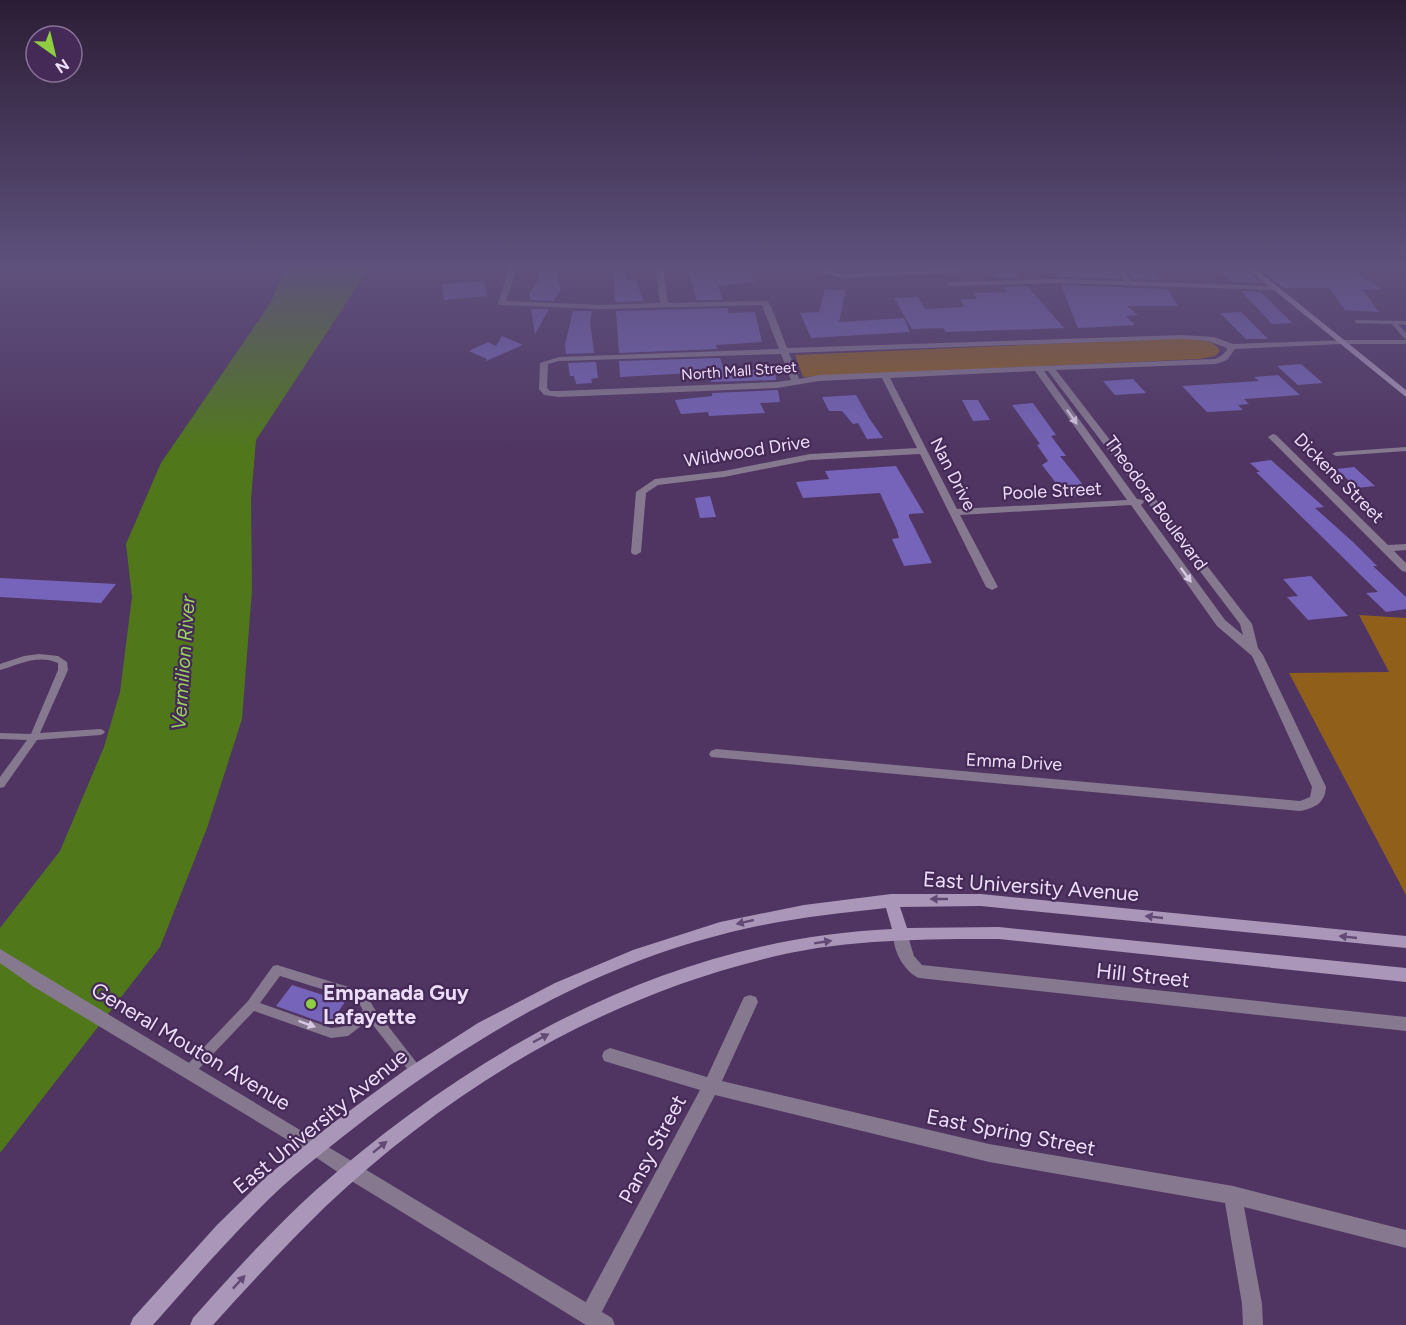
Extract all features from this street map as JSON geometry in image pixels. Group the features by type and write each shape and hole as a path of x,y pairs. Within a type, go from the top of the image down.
{"main road":[{"path":"1323,327 1406,394"},
{"path":"891,900 901,934"},
{"name":"East University Avenue","path":"140,1325 254,1200 416,1071 512,1011 575,979 632,954 692,934 825,907 891,900 981,900 1406,942"},
{"path":"200,1325 282,1235 351,1171 441,1100 494,1063 589,1012 634,992 717,964 777,949 847,938 901,934 999,933 1406,975"}],"street":[{"path":"774,327 796,383"},
{"path":"783,351 1182,336 1214,340 1231,347 1342,342 1406,342"},
{"name":"North Mall Street","path":"783,351 553,359 544,363 544,391 559,394 796,383 819,378 1216,361 1230,353 1231,347"},
{"name":"Theodora Boulevard","path":"1038,369 1132,503 1221,623 1252,649"},
{"name":"Theodora Boulevard","path":"1051,369 1246,624 1251,635 1252,649 1319,787 1320,795 1310,804"},
{"name":"Nan Drive","path":"885,376 992,587"},
{"name":"Dickens Street","path":"1273,437 1406,569"},
{"name":"Wildwood Drive","path":"636,552 641,492 655,483 724,474 810,457 922,451"},
{"name":"Poole Street","path":"954,512 1152,502"},
{"path":"1385,548 1406,548"},
{"name":"Emma Drive","path":"716,754 974,778 1075,784 1300,806 1310,804"},
{"name":"Hill Street","path":"901,934 907,960 911,966 928,972 1406,1024"},
{"name":"General Mouton Avenue","path":"0,955 597,1320"},
{"name":"Pansy Street","path":"597,1320 750,1002"},
{"name":"East Spring Street","path":"610,1056 711,1086 854,1122 989,1153 1233,1195 1406,1239"},
{"path":"1233,1195 1254,1325"}],"lane":[{"path":"1336,454 1406,448"},
{"path":"0,667 32,656 53,657 63,662 63,670 34,737 0,784"},
{"path":"0,736 34,737 100,732"},
{"path":"189,1071 252,1005 277,970 361,996 370,1012 416,1071"},
{"path":"252,1005 331,1033 344,1032 370,1012"}],"shaded area":[{"path":"1185,338 1209,342 1220,351 1215,356 1200,359 803,377 795,355"},
{"path":"1359,615 1406,618 1406,895 1289,673 1389,672"}],"water":[{"name":"Vermilion River","path":"254,327 330,327 256,440 251,499 252,590 242,719 207,828 160,947 0,1153 0,928 60,851 104,747 120,692 132,597 126,544 161,463"}],"building":[{"path":"569,327 591,327 594,353 566,354 565,345"},
{"path":"617,327 758,327 762,342 716,345 717,349 619,353"},
{"path":"806,327 908,327 910,332 811,338"},
{"path":"911,327 1064,328 946,332 943,328 912,329"},
{"path":"1234,327 1256,327 1268,339 1246,339"},
{"path":"502,336 523,345 486,361 487,359 469,351 488,342 496,346"},
{"path":"720,358 724,370 768,370 769,373 775,372 776,380 711,382 710,372 620,377 619,361"},
{"path":"596,362 598,378 591,379 592,383 576,384 574,376 570,376 568,363"},
{"path":"1301,364 1323,383 1298,385 1277,366"},
{"path":"1278,375 1300,395 1244,399 1249,404 1238,405 1243,410 1207,412 1182,386 1259,381 1254,377"},
{"path":"1133,379 1146,393 1115,395 1103,381"},
{"path":"778,390 780,402 760,403 765,413 709,416 708,412 681,414 675,400 712,396 712,393"},
{"path":"856,395 883,438 867,439 858,423 853,424 842,411 829,411 822,397"},
{"path":"962,400 978,400 990,420 973,421"},
{"path":"1033,403 1056,435 1051,436 1066,456 1060,456 1084,486 1075,487 1082,496 1067,497 1042,465 1048,461 1037,445 1040,444 1012,405"},
{"path":"1271,460 1324,507 1315,508 1353,542 1377,566 1373,566 1406,597 1406,609 1386,612 1366,593 1378,592 1256,472 1260,472 1250,463"},
{"path":"896,466 924,513 909,514 909,517 932,563 904,566 892,539 899,538 897,530 880,493 803,498 796,482 829,479 825,471"},
{"path":"1354,467 1375,486 1357,488 1336,469"},
{"path":"710,496 716,517 700,518 695,498"},
{"path":"1311,576 1348,616 1308,620 1287,597 1298,596 1283,579"},
{"path":"0,578 116,584 101,603 0,597"},
{"name":"Empanada Guy Lafayette","path":"292,985 345,1002 329,1025 276,1006"}],"place":[{"name":"Empanada Guy Lafayette","path":"311,1004"}]}
